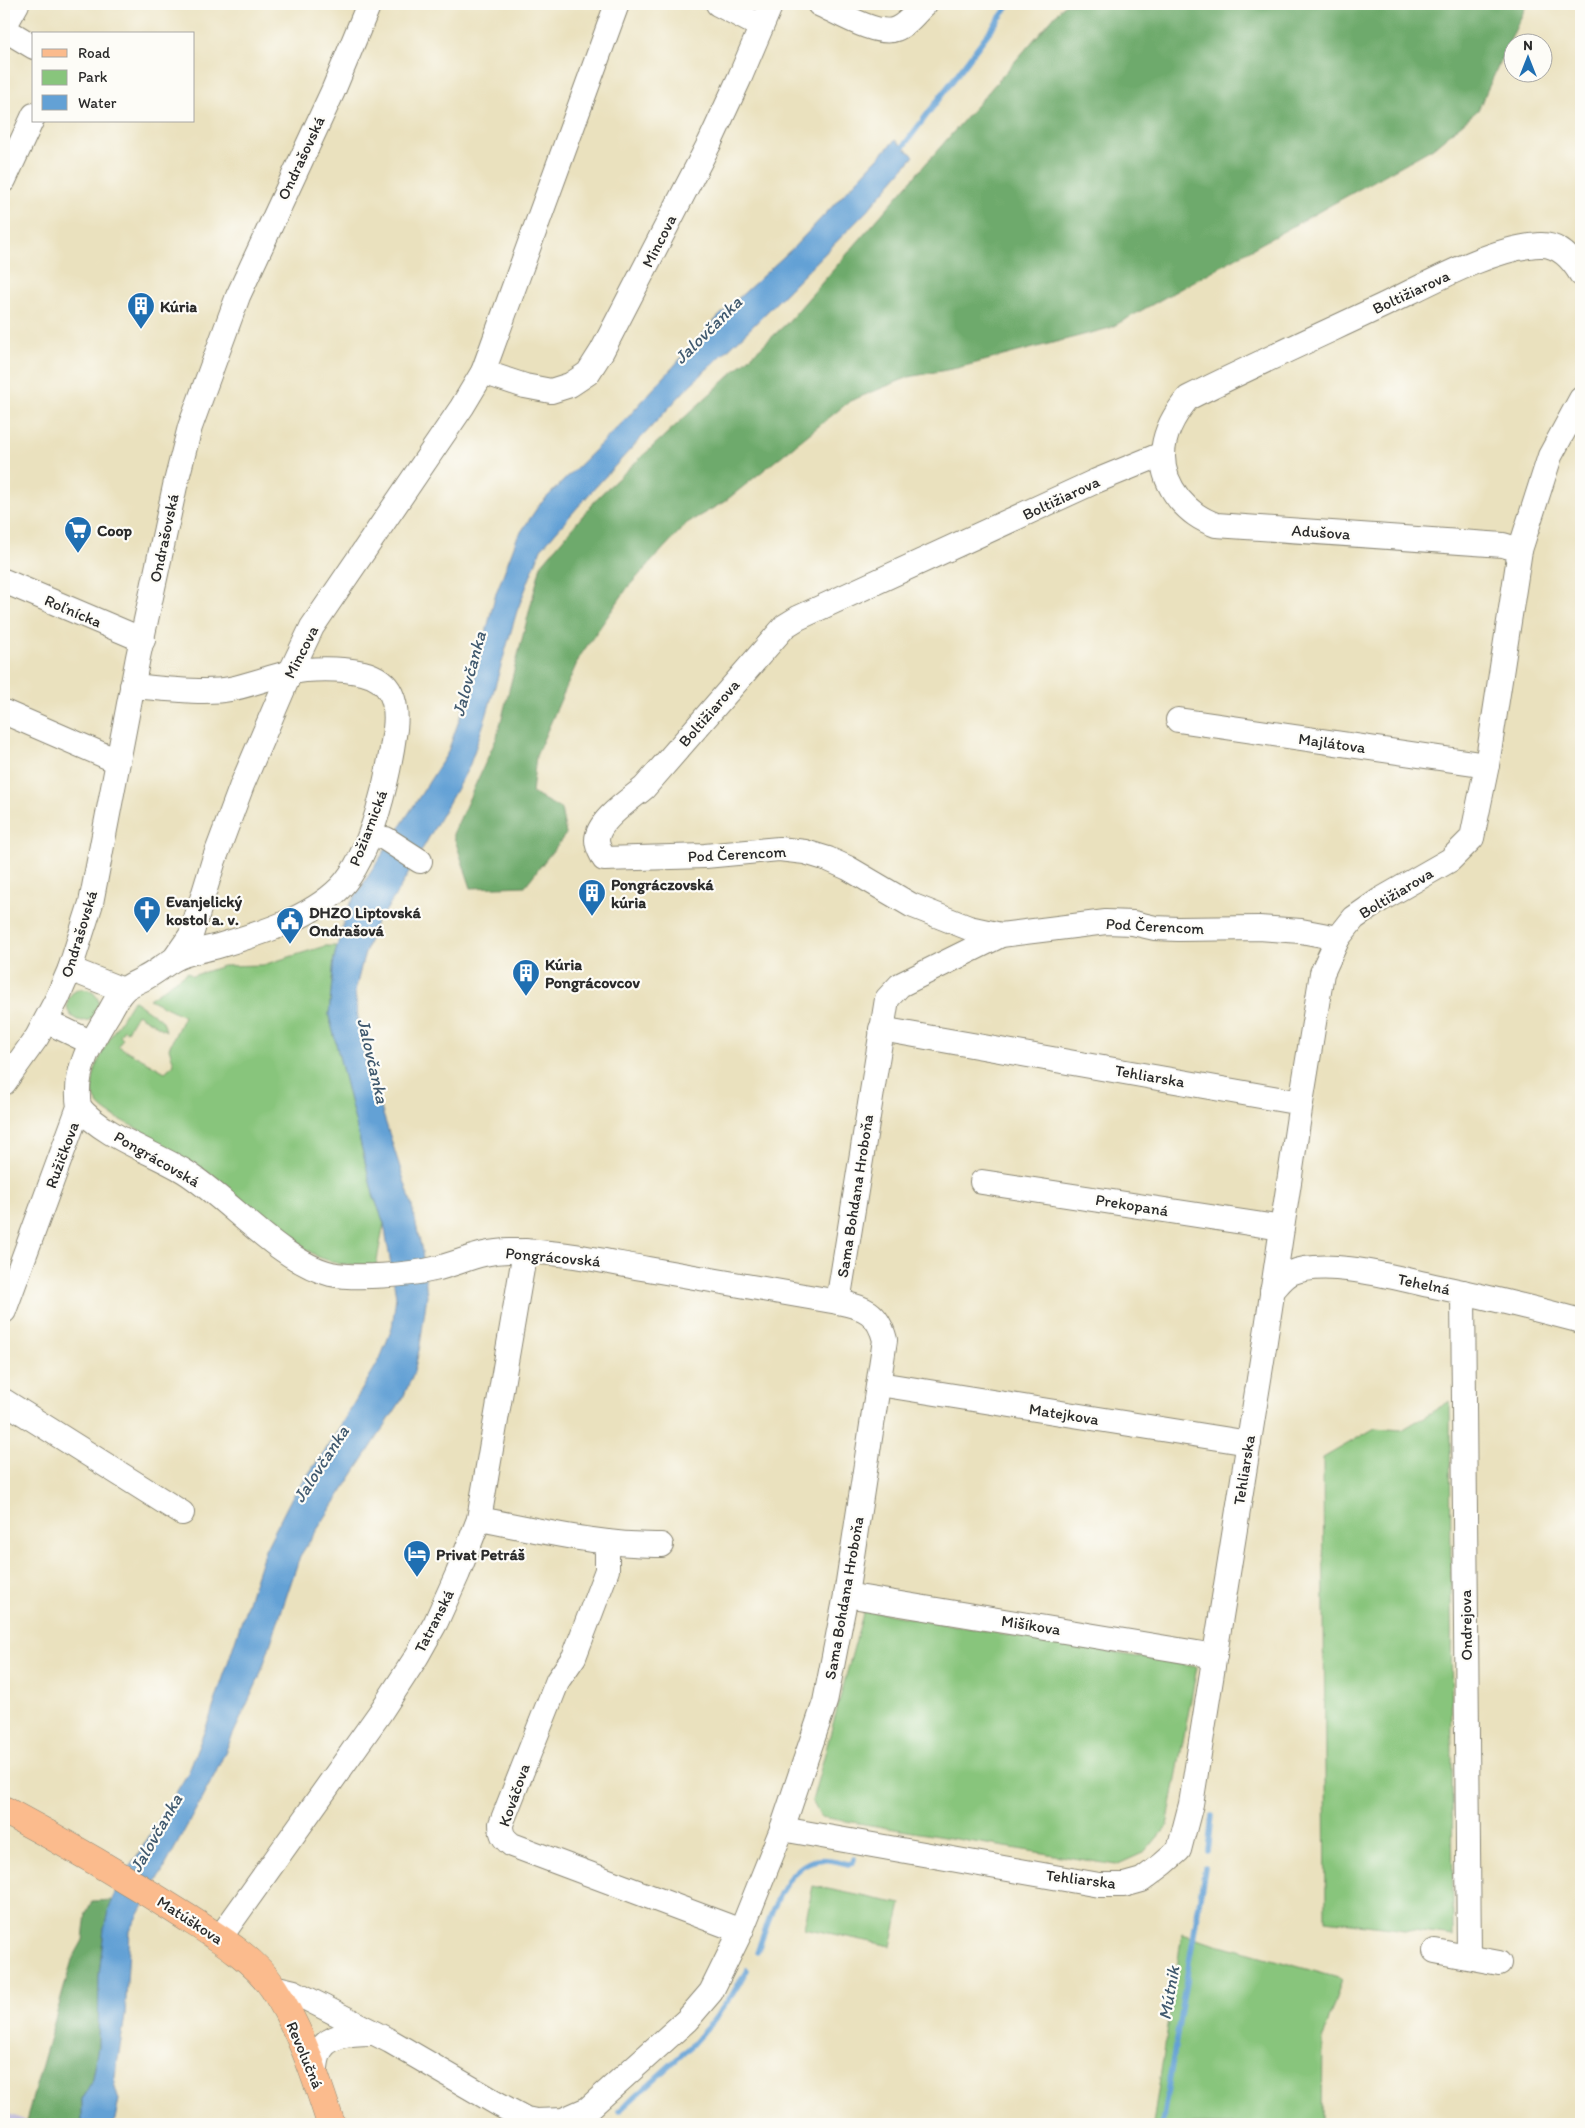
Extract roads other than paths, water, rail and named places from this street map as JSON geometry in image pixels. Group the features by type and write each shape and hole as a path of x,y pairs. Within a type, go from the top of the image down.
{"main road":[{"name":"Matúškova","path":"4,1810 105,1866 219,1938 248,1960 273,1987"},
{"name":"Revolučná","path":"273,1987 302,2042 331,2124"}],"street":[{"path":"17,4 4,28 32,46"},
{"name":"Ondrašovská","path":"4,1083 37,1037 46,1021 70,969 91,903 132,686 175,486 190,427 238,296 333,91 369,4"},
{"name":"Mincova","path":"175,958 191,935 217,852 242,785 312,627 462,407 482,372 617,4"},
{"path":"718,4 760,26"},
{"name":"Mincova","path":"482,372 525,386 551,391 570,385 588,373 602,351 710,142 771,4"},
{"path":"819,4 867,26 888,31 903,24 925,4"},
{"path":"4,180 32,119"},
{"name":"Boltižiarova","path":"604,859 597,840 598,834 606,821 644,788 785,626 798,618 1096,481 1162,454 1170,425 1178,410 1188,398 1462,268 1520,248 1541,245 1555,248 1568,256 1581,274"},
{"path":"1487,766 1520,550 1550,456 1581,399"},
{"name":"Adušova","path":"1162,454 1166,481 1177,496 1200,519 1216,525 1479,543 1503,545 1520,550"},
{"name":"Roľnícka","path":"4,581 143,640"},
{"name":"Požiarnická","path":"90,1042 123,990 175,958 269,928 297,917 319,904 339,888 354,867 371,830 388,776 396,723 394,698 390,689 381,681 365,674 345,671 290,673 228,690 132,686"},
{"path":"4,712 117,761"},
{"name":"Majlátova","path":"1178,720 1487,766"},
{"name":"Boltižiarova","path":"1301,1103 1322,973 1338,938 1354,918 1380,900 1450,860 1472,838 1487,766"},
{"path":"386,838 420,861"},
{"name":"Pod Čerencom","path":"604,859 705,856 779,849 805,852 848,868 910,905 968,928 1001,935 1106,922 1133,923 1155,928 1178,930 1259,928 1301,931 1338,938"},
{"name":"Pod Čerencom","path":"881,1029 887,999 900,985 1001,935"},
{"path":"70,969 123,990"},
{"path":"46,1021 90,1042"},
{"name":"Tehliarska","path":"782,1829 1099,1885 1124,1885 1142,1880 1179,1850 1191,1804 1301,1103 881,1029"},
{"name":"Sama Bohdana Hroboňa","path":"372,2033 526,2119 550,2122 574,2116 596,2103 687,2020 710,1992 741,1931 782,1829 826,1702 846,1595 879,1384 885,1340 880,1324 869,1312 857,1306 838,1302 869,1116 881,1029"},
{"name":"Ružičkova","path":"4,1311 79,1107 80,1076 90,1042"},
{"name":"Pongrácovská","path":"79,1107 88,1118 100,1127 160,1158 206,1187 286,1251 309,1266 331,1274 344,1276 381,1275 432,1270 484,1253 525,1251 586,1258 838,1302"},
{"name":"Prekopaná","path":"982,1182 1282,1228"},
{"name":"Tatranská","path":"219,1938 380,1713 417,1656 451,1590 479,1519 525,1251"},
{"name":"Tehelná","path":"1272,1291 1284,1278 1292,1273 1305,1270 1340,1268 1463,1292 1581,1322"},
{"name":"Ondrejova","path":"1463,1292 1469,1957"},
{"name":"Matejkova","path":"879,1384 1249,1443"},
{"path":"4,1401 182,1513"},
{"path":"479,1519 607,1542 635,1546 661,1545"},
{"name":"Kováčova","path":"607,1542 607,1570 574,1657 558,1680 501,1824 501,1832 504,1839 512,1845 741,1931"},
{"name":"Mišíkova","path":"846,1595 1215,1656"},
{"path":"1435,1951 1499,1963"},
{"path":"273,1987 294,1992 372,2033"},
{"path":"315,2077 318,2054 329,2040 345,2035 372,2033"}],"water":[{"path":"895,140 914,156 866,212 752,327 690,385 541,549 517,611 486,717 469,767 407,876 387,909 376,922 363,959 355,992 361,1045 411,1202 422,1251 427,1295 420,1346 414,1372 403,1398 300,1556 259,1678 215,1774 130,1931 125,2016 114,2083 119,2100 114,2124 82,2124 82,2099 91,2083 98,2047 99,1976 108,1911 118,1887 188,1773 210,1717 265,1550 292,1497 329,1445 380,1359 392,1328 396,1296 384,1223 373,1194 329,1015 334,958 347,909 447,754 477,670 495,596 517,538 539,505 628,417 719,316 793,248"}],"waterway":[{"name":"Jalovčanka","path":"899,152 1010,4"},
{"name":"Mútnik","path":"1208,1851 1212,1816"},
{"path":"757,1952 778,1897 795,1872 806,1864 818,1860 830,1860 848,1864 853,1863 854,1859"},
{"name":"Mútnik","path":"1162,2124 1205,1868"},
{"path":"619,2111 688,2049 713,2021 747,1970"}],"place":[{"name":"Kúria","path":"141,330"},
{"name":"Coop","path":"78,554"},
{"name":"Pongráczovská kúria","path":"592,917"},
{"name":"Evanjelický kostol a. v.","path":"147,934"},
{"name":"DHZO Liptovská Ondrašová","path":"290,945"},
{"name":"Kúria Pongrácovcov","path":"526,997"},
{"name":"Privat Petráš","path":"417,1578"}]}
